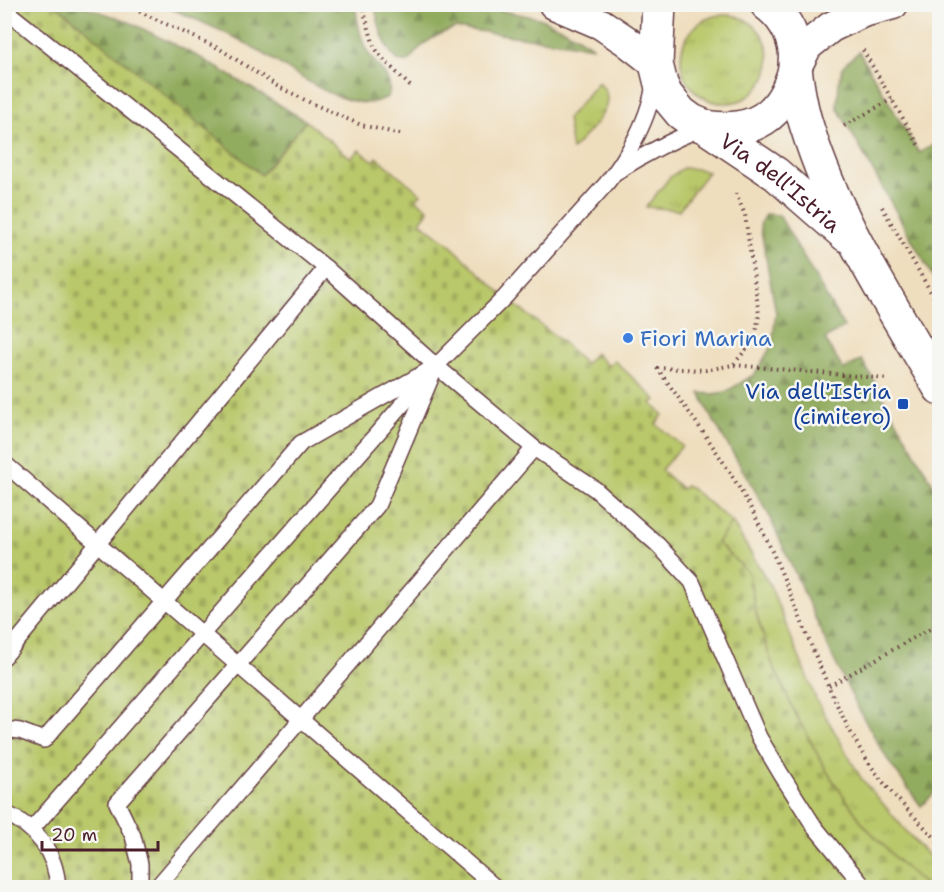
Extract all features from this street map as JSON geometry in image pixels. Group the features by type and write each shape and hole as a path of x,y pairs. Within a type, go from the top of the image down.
{"main road":[{"name":"Via dell'Istria","path":"659,4 656,64 661,84 673,104 692,121 706,127 776,174 854,242"},
{"path":"656,64 670,24 679,10 687,4"},
{"name":"Via dell'Istria","path":"706,127 737,129 753,125 771,114 784,99 792,84 795,52 791,36 783,20 767,4"},
{"name":"Via dell'Istria","path":"795,69 806,124 819,162 854,242 939,388"}],"street":[{"path":"554,4 602,24 656,64"},
{"path":"795,69 807,46 831,27 862,12 893,4"}],"lane":[{"path":"4,9 326,268 436,366 534,447 594,489 658,545 692,582 759,737 781,774 814,826 865,888"},
{"path":"32,829 436,366 506,297 613,175 649,108 656,64"},
{"path":"613,175 645,153 675,138 706,127"},
{"path":"4,657 326,268"},
{"path":"4,729 44,740 301,443 436,366"},
{"path":"140,888 140,864 133,836 117,803 377,506 436,366"},
{"path":"156,888 534,447"},
{"path":"4,463 496,888"},
{"path":"4,813 32,829 42,841 56,871 58,888"}],"path":[{"path":"123,4 220,49 278,86 311,103 361,125 400,134"},
{"path":"365,4 364,12 374,46 381,57 410,86"},
{"path":"862,49 919,146"},
{"path":"838,129 892,99"},
{"path":"733,184 745,215 759,314 755,339 733,365"},
{"path":"881,206 939,308"},
{"path":"888,378 733,365 706,370 657,368 716,449 759,524 835,701 861,751 892,794 939,843"},
{"path":"829,686 939,623"}],"green space":[{"path":"5,4 56,5 261,175 306,121 351,158 359,150 374,161 377,157 421,194 416,199 429,210 420,222 447,242 505,297 560,340 585,364 595,353 608,366 614,360 656,400 651,403 663,415 656,424 682,446 661,470 682,489 687,485 732,522 717,543 749,573 755,610 771,661 793,709 827,772 863,824 899,862 927,887 5,888"},
{"path":"56,5 80,5 127,21 201,58 306,121 261,175"},
{"path":"163,5 355,5 365,47 389,83 388,97 366,103 351,101 336,95 305,80 216,28"},
{"path":"375,5 471,5 539,18 566,30 594,47 455,28 429,40 407,62 400,61 394,57 384,40"},
{"path":"725,15 742,18 756,28 766,42 769,59 766,76 756,90 742,100 725,103 708,100 694,90 684,76 681,59 684,42 694,28 708,18"},
{"path":"859,52 919,153 939,142 939,288 837,107 843,66"},
{"path":"598,82 605,90 607,99 605,108 594,126 572,150 567,119"},
{"path":"683,168 708,172 679,210 646,207 670,177"},
{"path":"765,214 779,215 844,327 825,339 843,370 862,360 939,495 939,789 921,806 889,762 860,712 766,509 710,415 700,393 726,392 755,374 772,345 776,313 760,225"},
{"path":"732,522 770,585 816,699 861,778 918,845 939,865 939,887 927,887 899,862 863,824 827,772 793,709 771,661 755,609 749,573 717,543"}],"place":[{"name":"Fiori Marina","path":"628,338"},
{"name":"Via dell'Istria (cimitero)","path":"903,404"}]}
